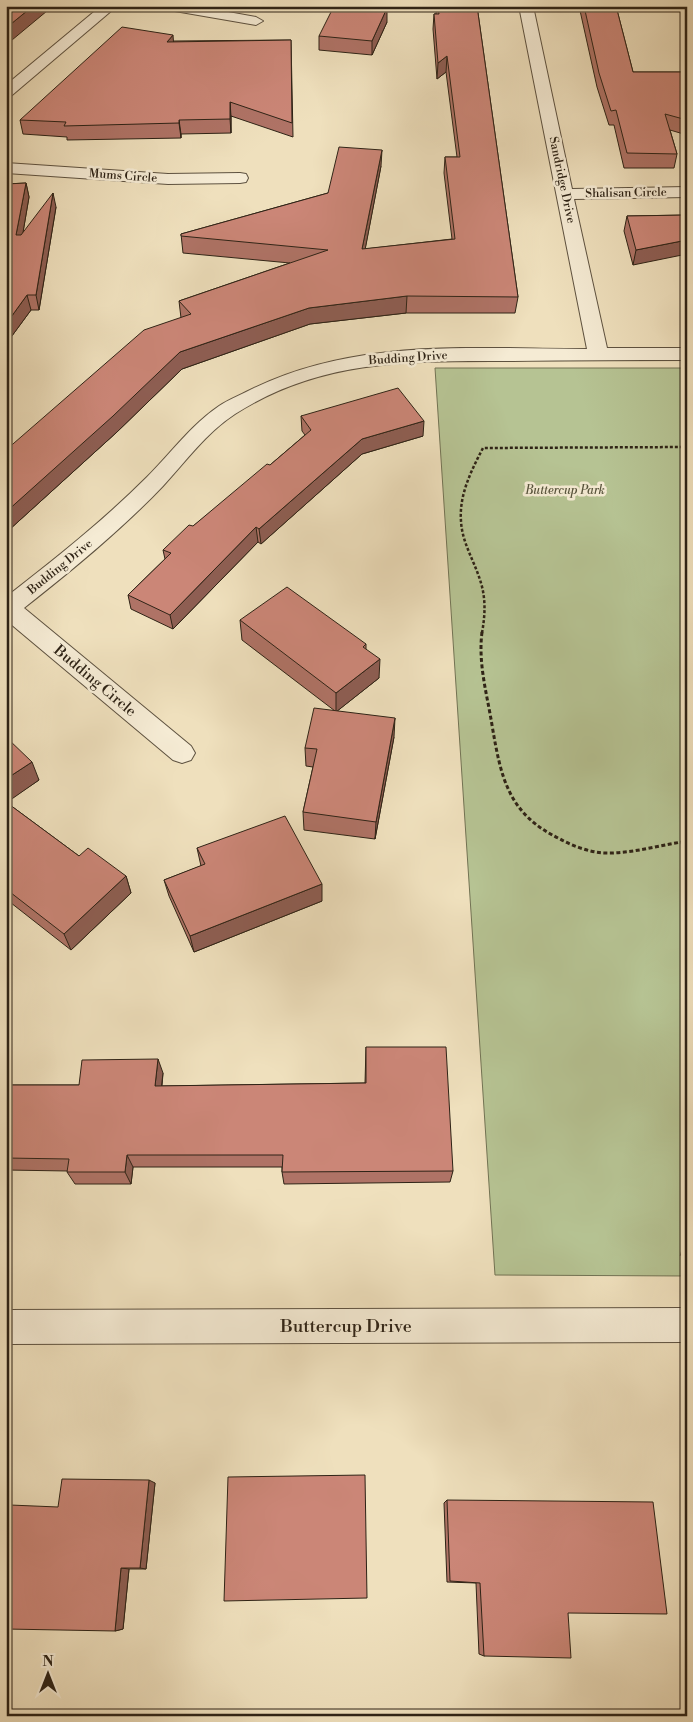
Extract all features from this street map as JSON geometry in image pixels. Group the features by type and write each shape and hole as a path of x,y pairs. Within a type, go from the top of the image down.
{"street":[{"path":"6,93 110,6"},
{"path":"169,6 256,21"},
{"name":"Sandridge Drive","path":"526,6 598,354"},
{"name":"Mums Circle","path":"6,168 168,179 240,178"},
{"name":"Shalisan Circle","path":"565,194 687,192"},
{"name":"Budding Drive","path":"7,609 89,544 154,481 188,443 227,410 273,386 325,367 379,358 434,355 687,354"},
{"name":"Budding Circle","path":"7,609 182,753"},
{"name":"Buttercup Drive","path":"6,1327 687,1325"}],"path":[{"path":"687,447 483,448 468,476 461,504 460,524 484,597 485,618 480,653 482,672 498,757 516,803 531,823 552,836 576,846 602,853 626,852 687,841"},
{"path":"682,842 687,869"},
{"path":"682,1256 687,1238"}],"green space":[{"name":"Buttercup Park","path":"435,368 687,368 687,1276 495,1275"}],"building":[{"path":"6,6 33,6 6,28"},
{"path":"334,6 385,6 387,8 372,41 319,36"},
{"path":"438,6 477,6 518,297 407,296 309,308 180,352 113,416 6,512 6,450 144,330 191,314 179,301 328,250 181,236 181,234 328,193 339,147 382,150 362,249 455,239 445,157 460,157 447,56 438,63 434,14 439,14"},
{"path":"584,6 616,6 633,72 687,72 687,120 665,114 677,154 627,153 616,110 611,111 599,73"},
{"path":"122,27 173,35 167,42 291,40 292,123 230,102 230,119 179,120 179,123 64,126 66,122 20,120"},
{"path":"26,183 16,235 21,235 53,193 36,295 27,295 6,324 6,184"},
{"path":"687,215 687,240 636,250 627,216"},
{"path":"398,388 424,421 362,439 259,529 256,527 170,615 128,595 171,553 163,550 189,525 193,526 311,430 301,416"},
{"path":"287,587 366,644 363,647 380,659 336,693 240,620"},
{"path":"314,708 395,718 376,822 303,812 317,749 305,748"},
{"path":"6,737 32,762 6,779"},
{"path":"6,802 79,856 88,848 126,876 64,934 6,889"},
{"path":"285,816 322,884 190,936 164,880 205,864 197,848"},
{"path":"366,1047 446,1047 453,1171 282,1172 283,1155 127,1155 125,1172 67,1172 69,1159 6,1158 6,1085 79,1085 82,1060 158,1059 155,1086 366,1083"},
{"path":"365,1475 367,1598 224,1601 228,1477"},
{"path":"62,1479 149,1480 140,1568 121,1568 115,1631 6,1629 6,1530 10,1505 58,1507"},
{"path":"447,1500 653,1502 667,1614 568,1613 571,1658 484,1656 480,1583 450,1581"}]}
